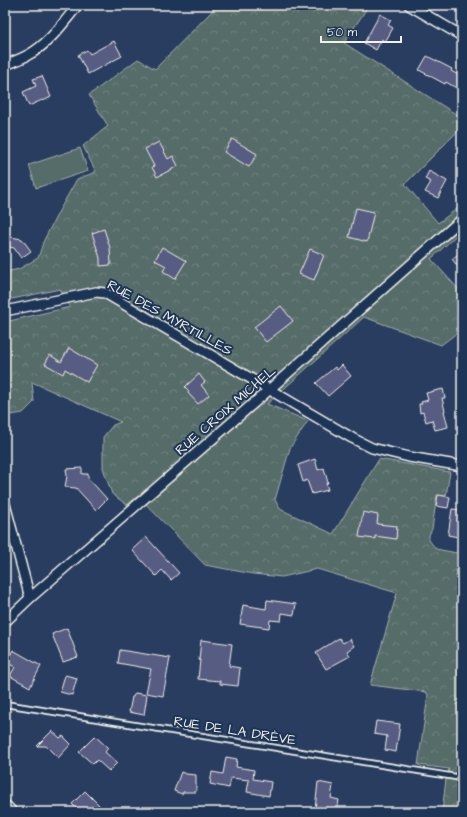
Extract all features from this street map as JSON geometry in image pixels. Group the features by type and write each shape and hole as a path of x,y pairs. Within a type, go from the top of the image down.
{"main road":[{"path":"5,808 8,812"}],"street":[{"path":"5,65 28,55 41,46 55,33 78,5"},
{"path":"410,5 462,36"},
{"name":"RUE CROIX MICHEL","path":"5,622 30,598 462,219"},
{"name":"RUE DES MYRTILLES","path":"5,311 96,292 105,293 352,438 372,448 409,457 462,466"},
{"path":"5,504 30,598"}],"lane":[{"name":"RUE DE LA DRÈVE","path":"5,704 462,778"}],"green space":[{"path":"211,5 369,5 344,43 462,118 462,127 405,184 438,223 462,205 462,230 431,259 462,293 462,329 441,345 364,317 267,404 308,421 290,448 275,500 280,509 333,534 379,459 450,472 446,496 437,495 429,540 436,549 457,553 462,550 462,812 442,812 446,779 449,769 418,765 428,695 426,692 370,685 397,593 317,569 282,577 253,574 205,565 138,496 127,505 112,494 103,468 103,437 113,425 121,422 32,382 34,402 23,413 5,416 5,322 70,307 60,289 12,299 5,293 5,272 19,269 38,258 44,240 77,179 96,172 83,146 108,126 89,95 138,59 155,69 215,8"},
{"path":"80,148 88,171 36,188 29,165"}],"building":[{"path":"380,14 391,20 388,25 393,28 385,42 382,39 376,50 364,43"},
{"path":"114,41 122,56 88,74 78,55 87,50 90,54"},
{"path":"427,56 452,69 451,71 462,77 462,83 458,89 419,70"},
{"path":"42,76 51,97 29,106 23,92 36,86 33,79"},
{"path":"232,139 257,154 249,167 224,152"},
{"path":"159,142 168,159 173,156 178,166 157,177 152,167 154,166 145,149"},
{"path":"429,171 447,181 438,198 425,192 431,182 425,179"},
{"path":"356,208 374,212 367,242 349,237"},
{"path":"104,229 110,248 111,265 100,266 100,258 92,233"},
{"path":"5,236 22,239 31,251 21,258 14,248 5,246"},
{"path":"162,247 186,261 175,279 163,271 166,266 155,260"},
{"path":"310,249 324,255 314,280 299,274"},
{"path":"462,251 462,272 452,259"},
{"path":"281,306 293,321 266,342 254,327"},
{"path":"69,348 97,365 87,382 65,369 63,374 45,364 50,355 61,362"},
{"path":"342,365 351,376 328,396 316,383 335,367 337,370"},
{"path":"199,374 205,382 201,385 209,395 198,404 188,393 189,391 185,387"},
{"path":"443,389 445,398 442,398 448,427 435,430 432,420 426,422 423,412 420,413 419,404 422,404 421,402 428,400 426,393"},
{"path":"315,459 318,470 324,468 328,483 326,483 328,490 312,494 307,480 303,482 298,465"},
{"path":"82,468 82,474 88,474 88,478 107,499 96,510 76,488 65,487 67,476 66,469"},
{"path":"438,495 450,497 448,508 436,506"},
{"path":"452,509 462,510 458,537 448,535"},
{"path":"363,512 378,515 377,524 397,526 396,539 375,536 375,539 359,537"},
{"path":"146,537 179,573 171,580 162,570 156,576 132,550"},
{"path":"267,600 296,604 294,615 282,613 281,621 270,620 269,628 240,624 243,605 266,609"},
{"path":"67,628 78,657 63,662 52,634"},
{"path":"339,638 343,643 350,639 354,646 347,651 350,656 326,669 316,653"},
{"path":"201,640 232,644 229,666 240,668 238,686 220,684 220,681 198,679"},
{"path":"13,650 41,666 30,687 10,676 15,667 6,662"},
{"path":"120,650 170,658 163,696 146,693 151,669 118,663"},
{"path":"65,675 77,678 72,695 60,692"},
{"path":"135,693 147,695 144,715 129,712 132,697"},
{"path":"376,721 400,724 396,752 385,750 387,736 374,734"},
{"path":"52,731 60,738 63,736 71,744 58,758 46,746 37,746"},
{"path":"95,736 108,748 105,752 117,763 109,771 97,760 93,764 79,752"},
{"path":"226,757 237,759 236,767 254,770 253,779 271,782 269,796 247,792 249,780 231,778 229,788 210,784 212,772 223,774"},
{"path":"181,772 196,775 196,792 183,792 182,794 174,791"},
{"path":"318,782 333,785 331,798 339,800 337,812 315,809"},
{"path":"85,791 106,812 80,812 72,804"}]}
